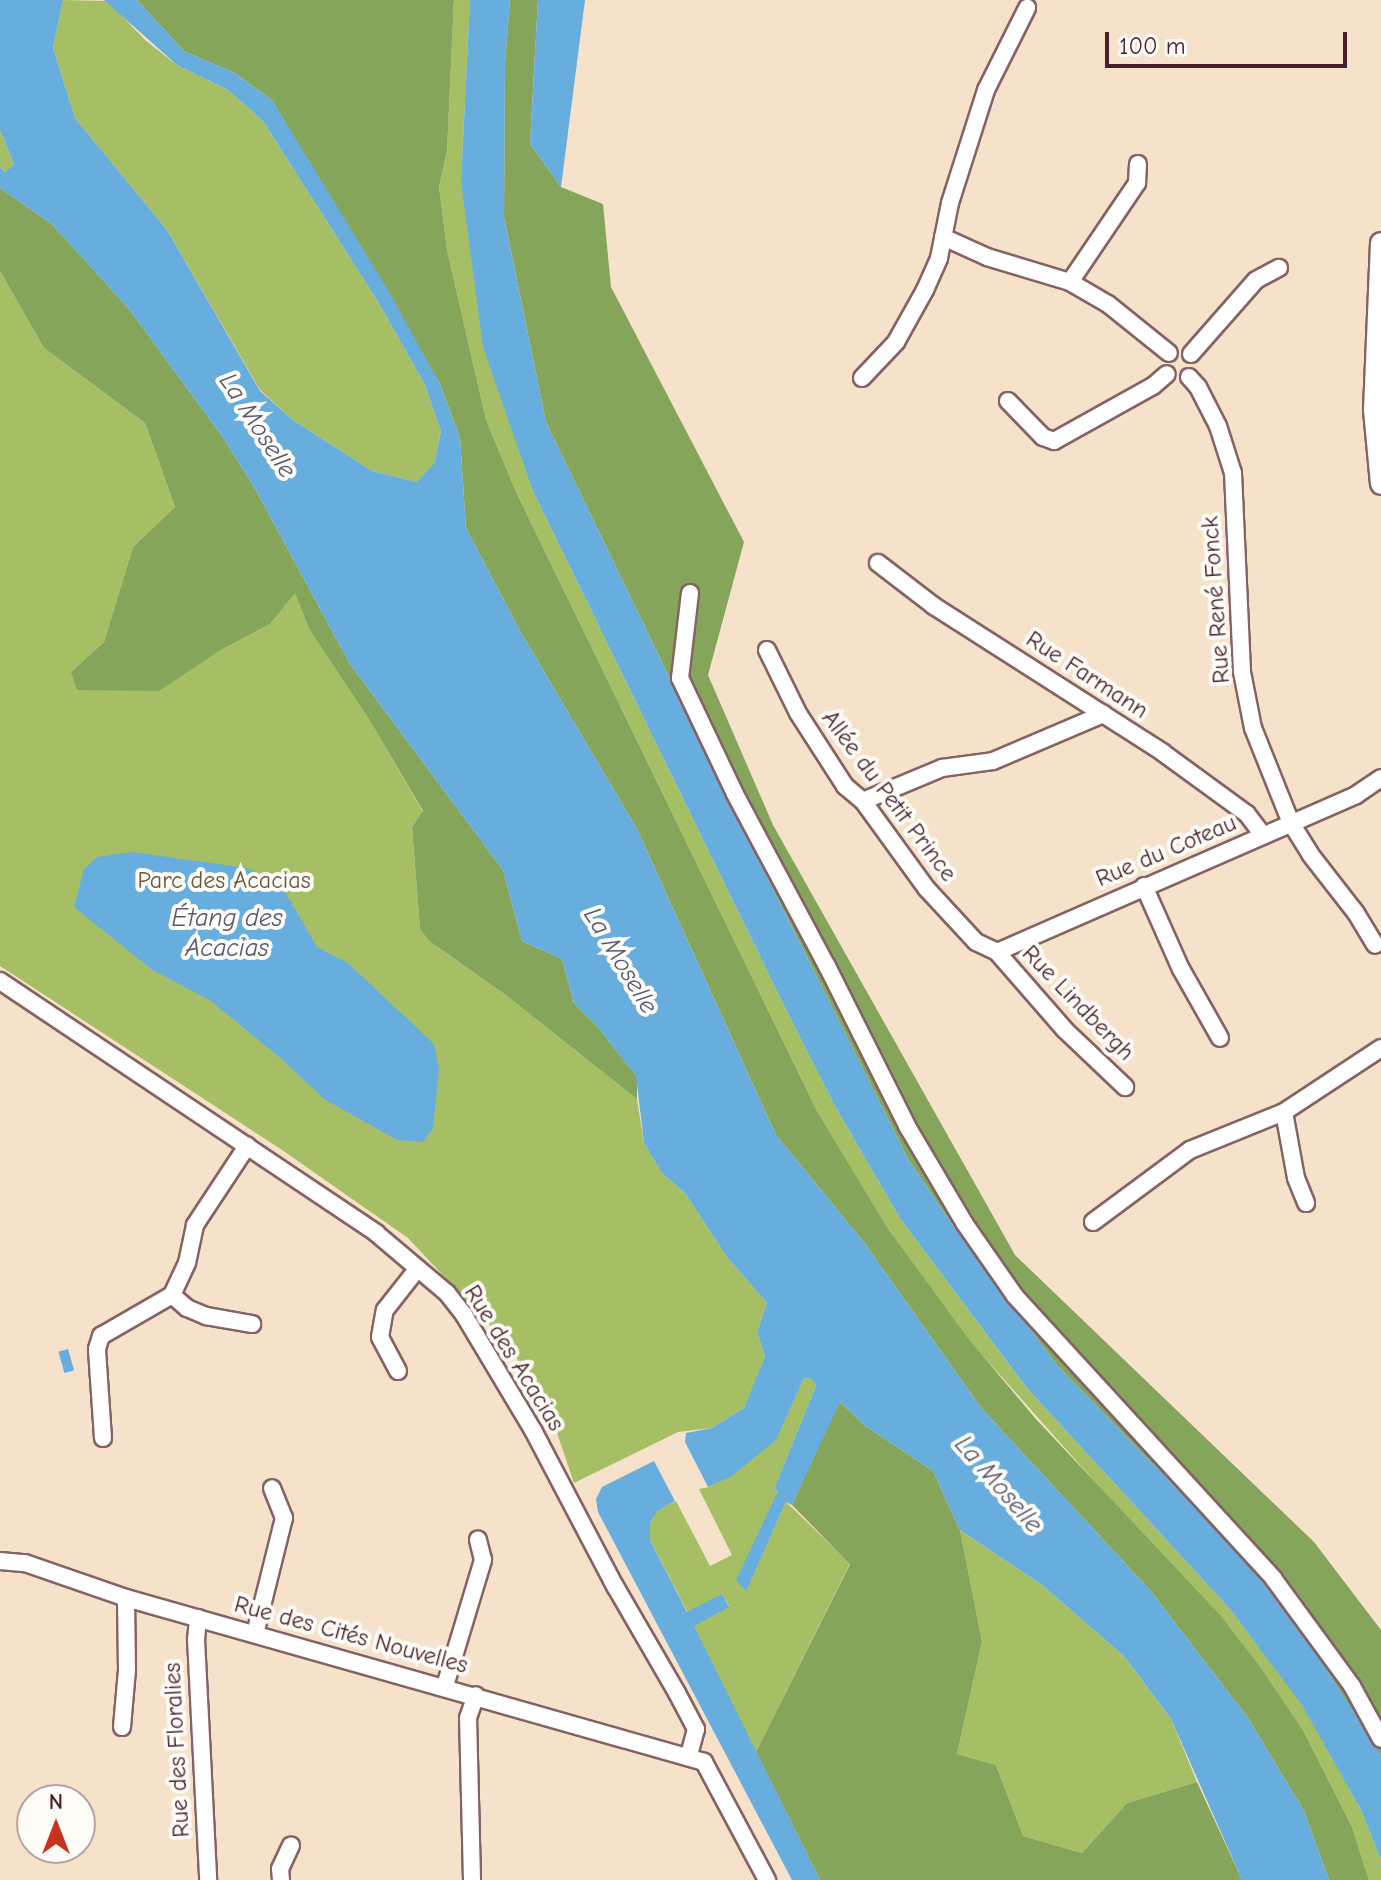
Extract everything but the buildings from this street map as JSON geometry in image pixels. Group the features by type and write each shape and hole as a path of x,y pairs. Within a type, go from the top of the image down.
{"street":[{"path":"862,378 896,342 925,290 939,258 986,90 1027,8"},
{"path":"1070,282 1137,183 1138,164"},
{"path":"943,237 987,257 1070,282 1108,304 1169,353"},
{"path":"1381,243 1374,410 1381,484"},
{"path":"1191,354 1256,280 1279,268"},
{"path":"1176,349 1191,354 1195,363 1189,377 1177,380 1167,374 1163,363 1169,353 1176,349"},
{"path":"1008,401 1043,437 1054,441 1153,386 1167,374"},
{"name":"Rue René Fonck","path":"1189,377 1198,387 1218,426 1233,473 1242,672 1253,728 1291,823 1310,854 1356,913 1375,945"},
{"name":"Rue Farmann","path":"878,563 934,606 1103,714 1247,814 1263,835"},
{"path":"690,593 680,678 735,794 827,966 907,1126 965,1224 1015,1296 1273,1578 1352,1686 1381,1739"},
{"name":"Allée du Petit Prince","path":"767,650 798,713 845,786 863,801 927,889 976,942 997,952"},
{"path":"863,801 942,768 993,761 1103,714"},
{"name":"Rue du Coteau","path":"997,952 1356,795 1381,778"},
{"name":"Rue du Coteau","path":"1356,795 1381,794"},
{"path":"1144,886 1181,969 1220,1038"},
{"name":"Rue Lindbergh","path":"997,952 1065,1030 1125,1087"},
{"name":"Rue des Acacias","path":"0,981 376,1233 447,1293 488,1355 696,1729 689,1756"},
{"path":"1093,1222 1190,1150 1284,1112 1381,1048"},
{"path":"1284,1112 1296,1178 1306,1203"},
{"path":"103,1438 97,1349 101,1336 172,1295 187,1263 195,1225 247,1146"},
{"path":"398,1371 380,1337 385,1310 418,1268"},
{"path":"172,1295 187,1308 206,1316 252,1324"},
{"path":"255,1634 284,1518 272,1488"},
{"path":"445,1686 483,1560 478,1540"},
{"name":"Rue des Cités Nouvelles","path":"0,1561 25,1563 126,1598 689,1756"},
{"path":"122,1727 127,1670 126,1598"},
{"name":"Rue des Floralies","path":"198,1618 196,1639 208,1880"},
{"path":"472,1880 468,1718 476,1695"},
{"path":"689,1756 704,1762 713,1775 767,1880"},
{"path":"281,1880 280,1869 291,1845"}],"green space":[{"path":"63,0 108,1 145,40 177,65 228,90 263,121 377,300 425,385 441,430 434,465 417,482 372,471 293,420 260,390 167,230 75,118 53,48"},
{"path":"137,0 454,0 447,151 439,187 447,250 486,420 516,492 817,1111 887,1227 967,1337 1035,1418 1220,1615 1264,1672 1303,1730 1352,1827 1369,1880 1329,1880 1304,1811 1248,1718 1150,1590 982,1409 863,1241 776,1135 637,829 519,629 466,528 460,438 440,384 272,100 233,72 185,52"},
{"path":"454,0 470,0 461,181 533,491 780,997 836,1108 900,1218 1026,1387 1230,1609 1303,1705 1361,1810 1381,1860 1381,1880 1369,1880 1352,1827 1303,1730 1264,1672 967,1338 887,1227 817,1111 516,492 486,420 447,250 439,187 447,151"},
{"path":"510,0 538,0 530,144 561,187 603,204 611,287 744,542 708,675 773,825 1015,1255 1314,1542 1381,1630 1381,1756 1318,1656 1246,1560 1057,1365 950,1221 908,1159 729,801 546,422 504,217 505,62"},
{"path":"0,130 14,164 5,172 0,167"},
{"path":"0,188 52,224 129,309 222,436 253,485 350,664 503,870 522,941 562,959 574,1003 597,1026 637,1077 637,1099 503,993 429,941 420,929 412,827 423,811 370,721 309,629 295,593 270,624 219,651 159,691 77,690 71,672 104,642 133,547 175,507 145,423 44,348 0,271"},
{"name":"Parc des Acacias","path":"0,271 44,348 145,423 175,507 133,547 104,642 71,672 219,651 270,624 295,592 309,629 370,721 423,812 412,827 420,929 429,941 503,993 637,1099 644,1143 662,1173 685,1193 727,1257 767,1303 757,1332 765,1357 744,1408 712,1428 678,1432 574,1483 549,1409 509,1346 408,1238 282,1150 0,966"},
{"path":"804,1378 812,1379 816,1386 774,1489 778,1490 746,1590 786,1502 850,1563 756,1752 693,1625 729,1606 722,1594 688,1613 650,1540 650,1524 657,1510 676,1501 710,1566 732,1555 699,1489 709,1487 775,1440"},
{"path":"839,1401 864,1425 933,1471 960,1530 982,1642 957,1754 996,1765 1023,1836 1082,1853 1127,1803 1197,1782 1242,1880 820,1880 756,1752 850,1564 792,1505"},
{"path":"960,1530 1042,1585 1124,1656 1171,1719 1197,1782 1127,1803 1082,1853 1023,1836 996,1765 957,1754 982,1642"}],"water":[{"name":"La Moselle","path":"0,0 63,0 53,48 75,118 167,230 260,391 293,420 372,471 417,482 434,464 441,431 425,385 377,300 263,121 228,90 177,65 104,0 137,0 185,52 233,72 272,100 388,290 440,384 460,438 466,528 519,629 637,829 776,1135 863,1241 982,1409 1150,1590 1248,1718 1304,1811 1329,1880 1242,1880 1171,1719 1124,1656 1042,1585 960,1530 933,1471 864,1425 840,1402 792,1505 786,1502 746,1591 736,1580 778,1491 774,1489 816,1386 812,1379 804,1378 776,1440 732,1476 708,1487 685,1442 686,1433 712,1428 744,1408 765,1357 757,1332 767,1303 727,1257 685,1193 662,1173 644,1143 636,1076 597,1026 574,1003 562,959 522,941 503,870 350,664 253,485 222,436 129,309 52,224 0,188 0,167 5,172 14,164 0,130"},
{"path":"470,0 510,0 505,62 504,217 546,422 729,801 908,1159 950,1221 1057,1365 1246,1560 1318,1656 1377,1748 1381,1756 1381,1860 1361,1810 1302,1705 1230,1609 1026,1387 900,1218 836,1108 780,997 533,491 483,347 461,181"},
{"path":"538,0 585,0 561,187 530,144"},
{"name":"Étang des Acacias","path":"133,852 247,868 280,883 317,947 348,963 434,1044 439,1070 433,1128 423,1142 397,1140 324,1099 284,1061 211,1001 151,969 74,907 84,869 97,857"},
{"path":"68,1349 74,1370 64,1373 58,1352"},
{"path":"654,1461 675,1501 657,1511 650,1524 650,1540 687,1612 722,1594 729,1607 694,1626 820,1880 792,1880 598,1512 596,1499 602,1487"}]}
